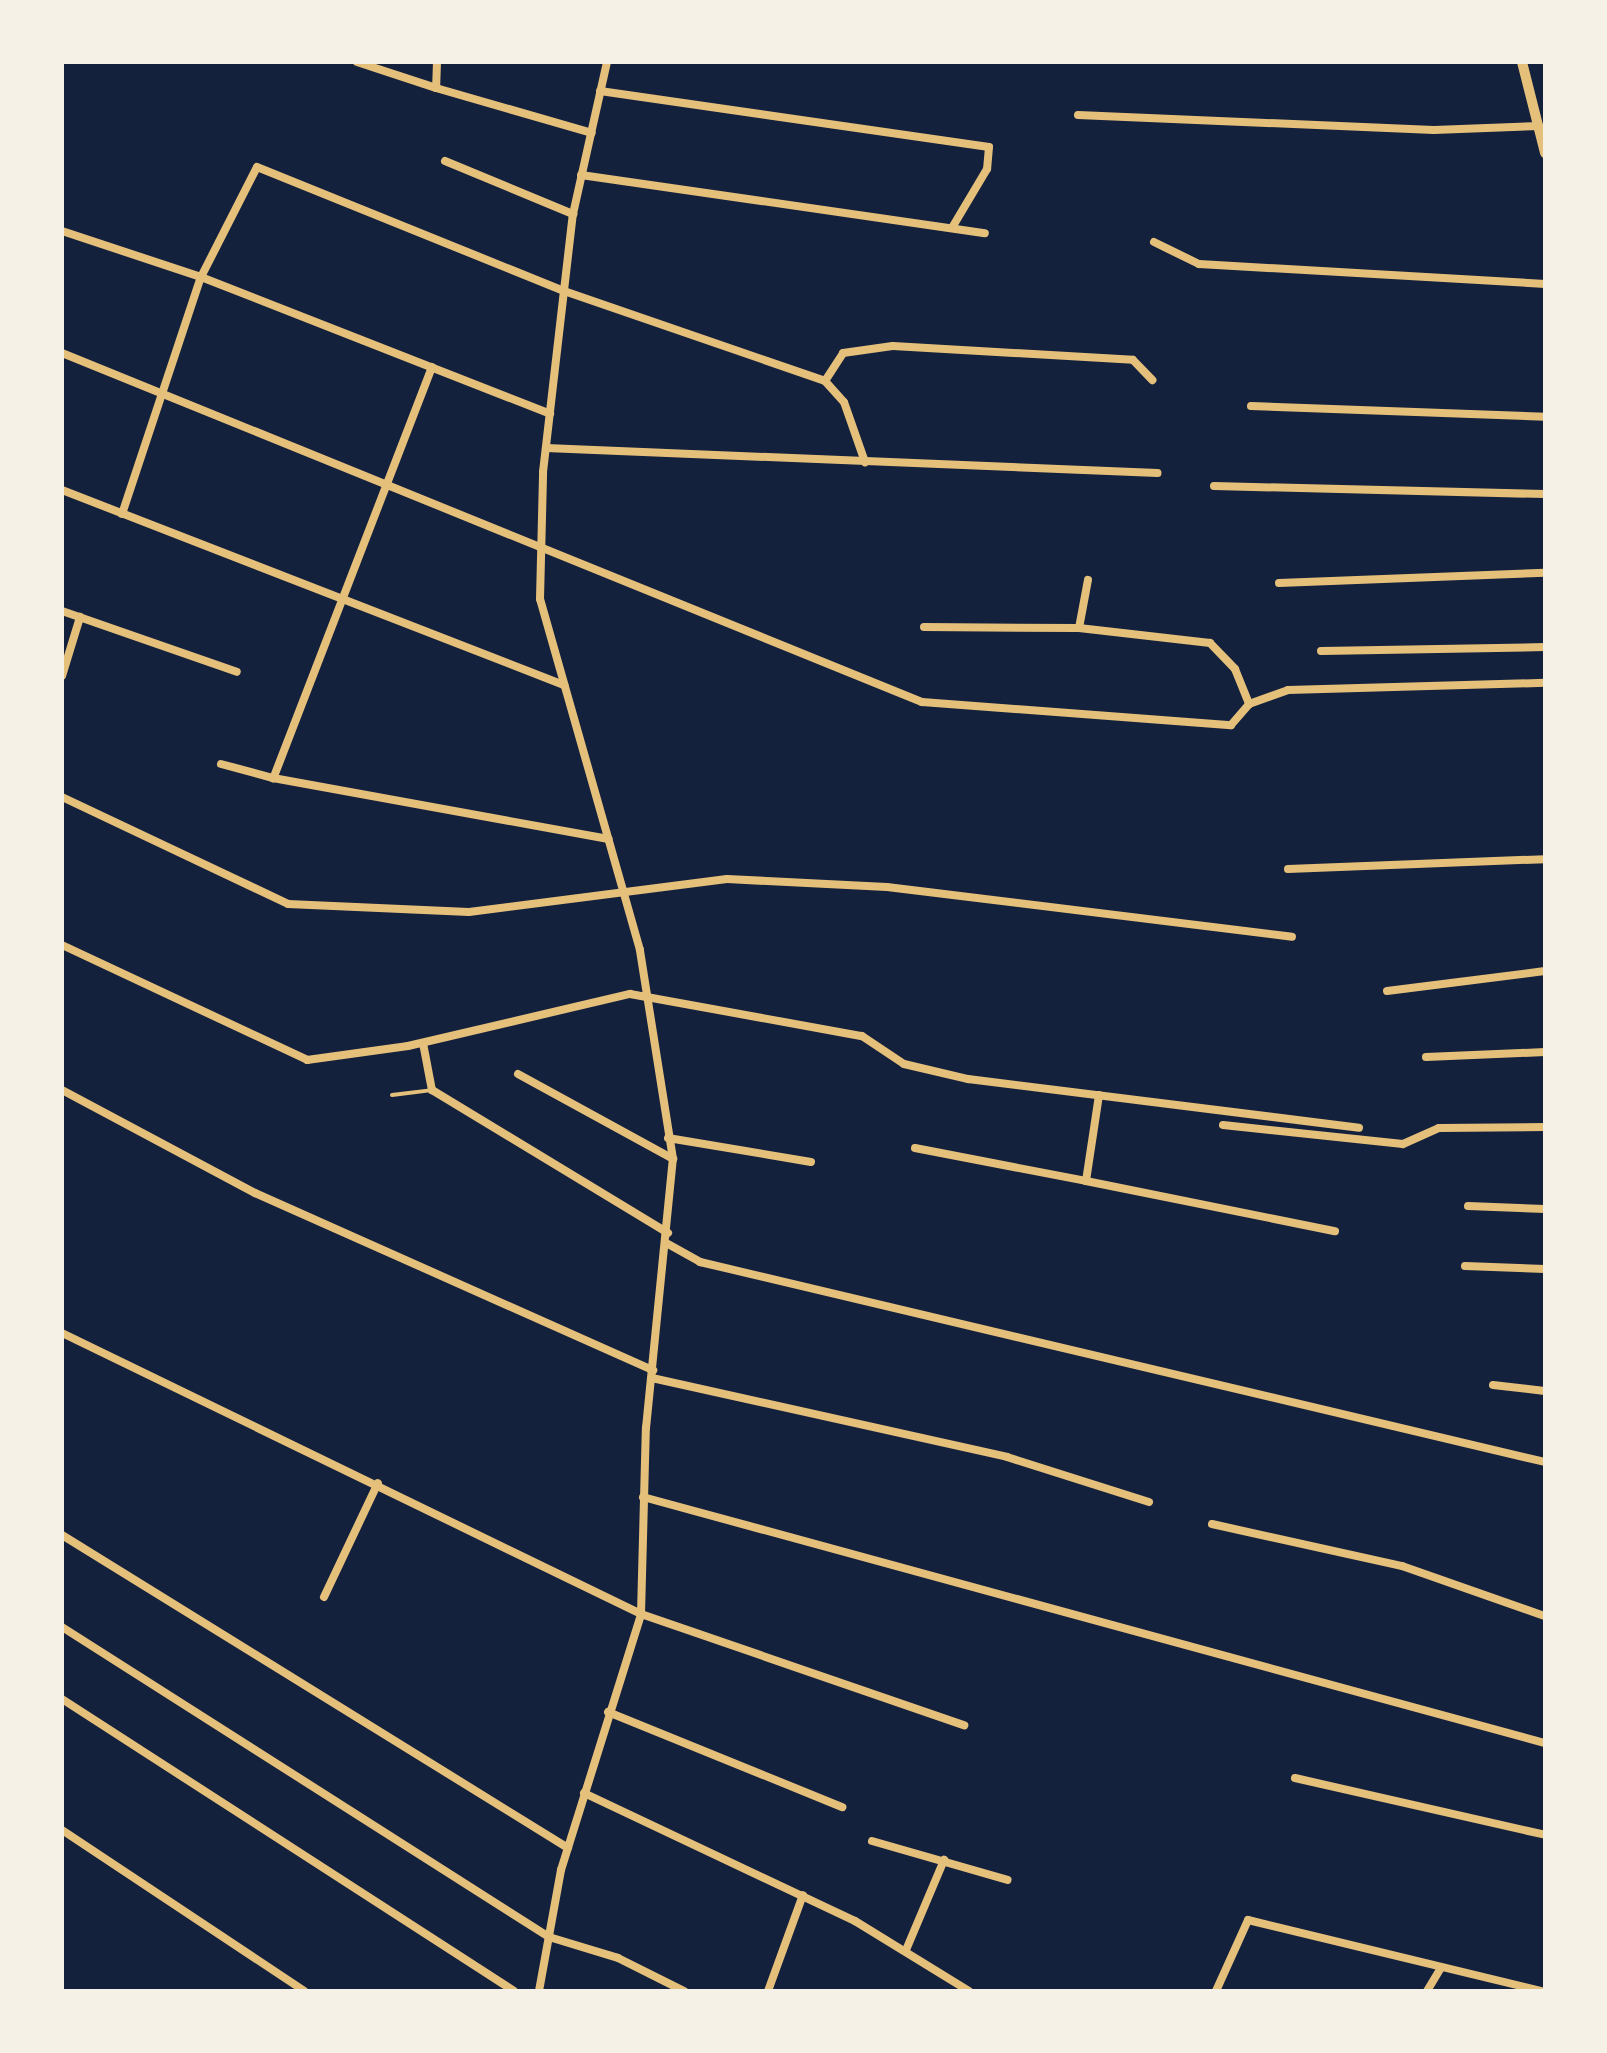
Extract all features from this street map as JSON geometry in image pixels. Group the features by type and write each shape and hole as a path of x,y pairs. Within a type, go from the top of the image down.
{"street":[{"path":"357,62 592,133"},
{"path":"436,88 437,62"},
{"path":"539,1991 568,1848 641,1614 643,1497 668,1244 673,1159 658,1038 645,996 609,839 564,685 545,633 539,549 546,448 573,214 607,62"},
{"path":"1522,62 1545,153"},
{"path":"600,91 989,147 987,169 953,226"},
{"path":"1078,115 1434,130 1539,126"},
{"path":"445,161 573,214"},
{"path":"122,514 201,277 257,167 564,291 825,381 844,402 865,462"},
{"path":"581,175 746,204 953,226 985,233"},
{"path":"62,231 201,277 550,414"},
{"path":"1154,242 1199,264 1545,284"},
{"path":"825,381 843,353 893,346 1133,360 1152,380"},
{"path":"62,353 922,702 1231,725 1249,704 1288,690 1545,683"},
{"path":"273,778 339,598 432,367"},
{"path":"1251,406 1545,417"},
{"path":"546,448 1157,473"},
{"path":"1214,486 1545,494"},
{"path":"62,490 564,685"},
{"path":"1279,583 1545,573"},
{"path":"1079,628 1088,580"},
{"path":"62,611 237,672"},
{"path":"62,676 80,617"},
{"path":"924,627 1079,628 1210,643 1235,669 1249,704"},
{"path":"1321,651 1545,647"},
{"path":"221,764 273,778 609,839"},
{"path":"62,797 288,904 469,912 620,889 727,879 887,887 1292,937"},
{"path":"1288,869 1545,859"},
{"path":"62,945 288,1057 423,1043 566,1007 645,996 862,1036 904,1064 968,1079 1359,1128"},
{"path":"1387,991 1545,971"},
{"path":"423,1043 432,1090 668,1233"},
{"path":"1426,1057 1545,1052"},
{"path":"518,1074 673,1159"},
{"path":"62,1090 255,1193 653,1374 1007,1457 1149,1502"},
{"path":"1086,1181 1099,1095"},
{"path":"1223,1125 1403,1144 1439,1128 1545,1127"},
{"path":"668,1138 811,1162"},
{"path":"915,1148 1335,1231"},
{"path":"1468,1206 1545,1209"},
{"path":"668,1244 700,1262 1545,1462"},
{"path":"1465,1266 1545,1269"},
{"path":"62,1333 378,1483 641,1614 964,1725"},
{"path":"1493,1385 1545,1391"},
{"path":"324,1597 378,1483"},
{"path":"643,1497 1545,1743"},
{"path":"1212,1524 1402,1566 1545,1616"},
{"path":"62,1535 568,1848"},
{"path":"62,1627 549,1937 618,1958 684,1991"},
{"path":"62,1699 514,1991"},
{"path":"608,1712 842,1807"},
{"path":"1295,1778 1545,1835"},
{"path":"584,1793 803,1895 906,1950 969,1991"},
{"path":"62,1830 304,1991"},
{"path":"872,1841 1008,1880"},
{"path":"906,1950 944,1860"},
{"path":"768,1991 803,1895"},
{"path":"1216,1991 1248,1920 1440,1969 1542,1991"},
{"path":"1427,1991 1440,1969"}],"lane":[{"path":"392,1095 432,1090"}]}
